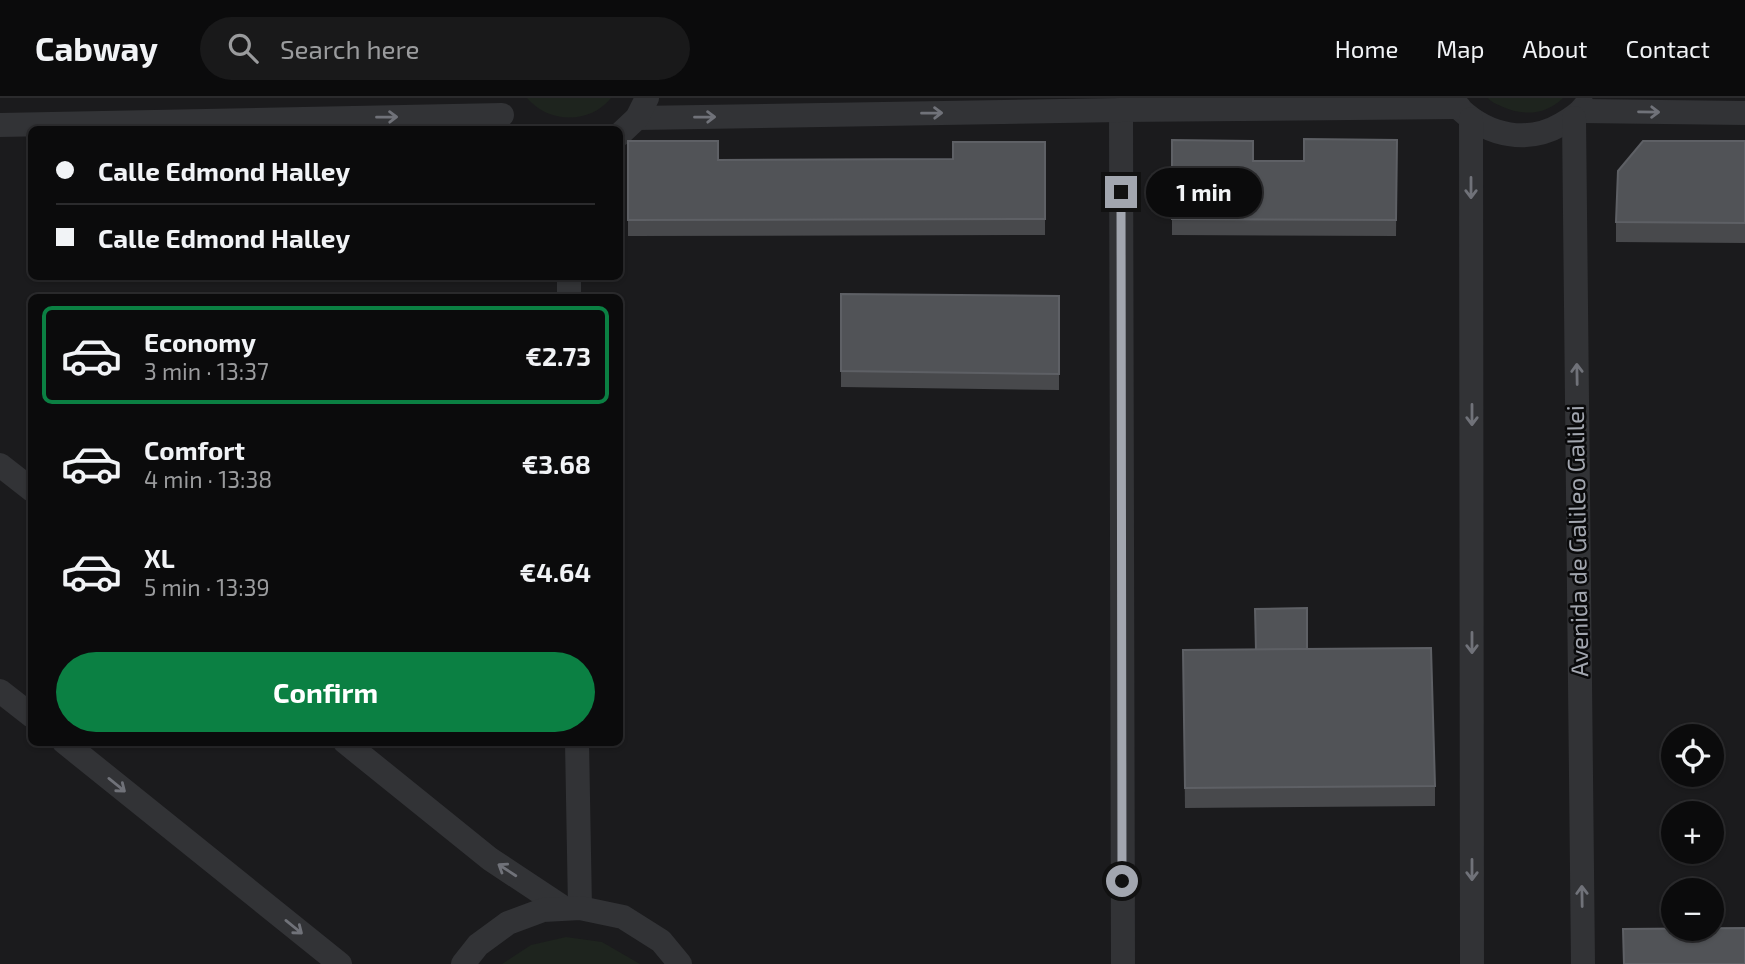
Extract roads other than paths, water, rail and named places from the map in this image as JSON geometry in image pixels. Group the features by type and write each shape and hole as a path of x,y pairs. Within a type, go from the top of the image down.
{"street":[{"path":"1461,108 1472,964"},
{"path":"635,117 1461,108 1495,132 1523,136 1550,131 1582,109 1745,113"},
{"name":"Avenida de Galileo Galilei","path":"1582,109 1583,964"},
{"path":"1121,110 1123,964"},
{"path":"0,125 504,114"},
{"path":"0,465 28,488"},
{"path":"0,691 28,713"},
{"path":"69,746 340,964"},
{"path":"350,746 490,859 572,908"},
{"path":"572,908 577,746"},
{"path":"463,964 478,945 508,923 543,910 572,908 623,918 661,941 680,964"}]}
